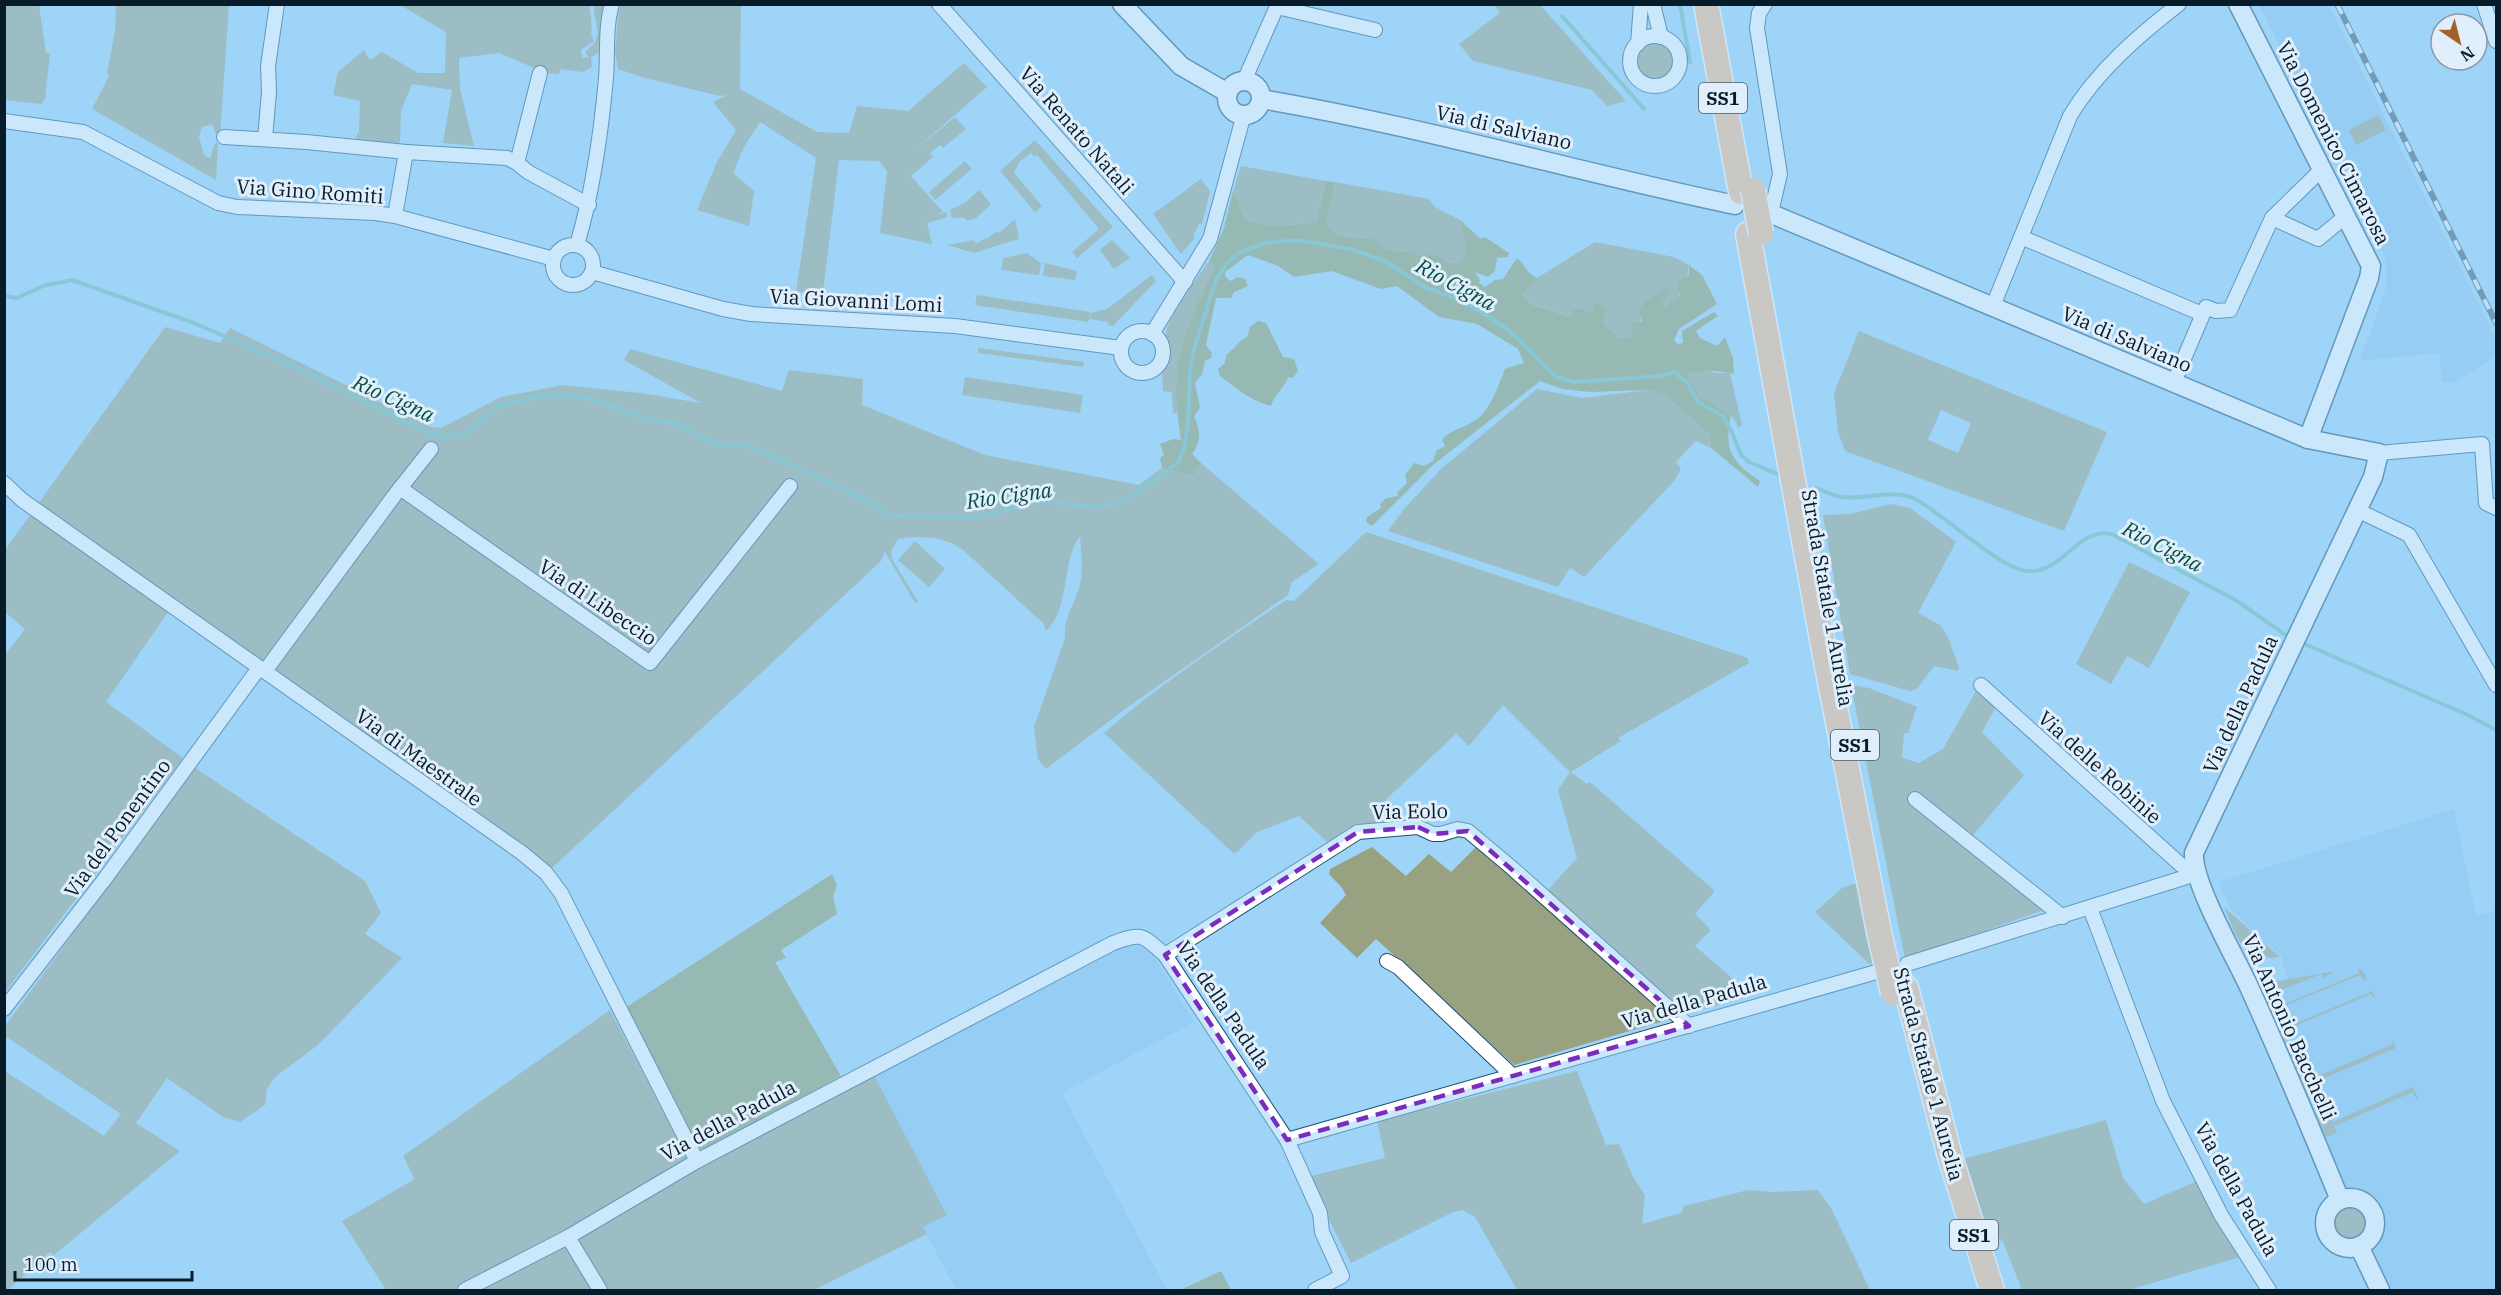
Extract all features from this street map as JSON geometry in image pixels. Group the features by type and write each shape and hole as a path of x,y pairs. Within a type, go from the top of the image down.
{"highway":[{"name":"Strada Statale 1 Aurelia","path":"1706,4 1743,196 1762,223 1796,454 1885,930 1937,1155 1979,1290"},
{"name":"Strada Statale 1 Aurelia","path":"1719,4 1743,196"},
{"name":"Strada Statale 1 Aurelia","path":"1900,990 1992,1290"}],"street":[{"path":"266,139 268,66 277,4"},
{"path":"578,245 589,205 606,77 607,36 612,4"},
{"name":"Via Renato Natali","path":"939,4 1185,282"},
{"path":"1122,4 1176,62 1197,77 1228,93"},
{"path":"1638,44 1653,36 1661,37 1674,45 1680,60 1675,75 1663,85 1647,85 1634,75 1630,61 1638,44 1641,4"},
{"path":"1653,4 1661,37"},
{"path":"1762,223 1780,174 1757,28 1759,13 1765,4"},
{"path":"1993,306 2070,116 2079,101 2096,79 2133,42 2179,4"},
{"name":"Via Domenico Cimarosa","path":"2238,4 2369,260 2370,275 2308,439"},
{"path":"2484,4 2496,41"},
{"path":"1245,81 1278,6 1375,30"},
{"path":"517,163 540,73"},
{"path":"1245,81 1257,88 1261,99 1255,110 1244,114 1231,108 1228,93 1234,84 1245,81"},
{"name":"Via di Salviano","path":"1261,99 1298,104 1743,196"},
{"path":"1152,334 1204,250 1215,226 1244,114"},
{"name":"Via Gino Romiti","path":"4,121 89,134 218,203 237,207 375,213 395,216 554,259"},
{"path":"224,137 507,158 589,205"},
{"path":"395,216 406,152"},
{"path":"2174,382 2205,307 2216,311 2230,310 2272,218 2318,173"},
{"path":"2272,218 2318,239 2346,216"},
{"name":"Via di Salviano","path":"1762,223 1993,306 2308,439 2379,453 2482,444 2486,503 2496,508"},
{"path":"2021,237 2202,314"},
{"path":"578,245 584,247 592,257 592,272 579,285 565,284 555,273 554,259 563,247 578,245"},
{"name":"Via Giovanni Lomi","path":"592,272 723,309 751,314 955,326 1121,348"},
{"path":"1133,333 1152,334 1159,341 1162,351 1161,361 1150,371 1138,373 1127,367 1121,356 1121,348 1133,333"},
{"path":"262,669 431,449"},
{"name":"Via della Padula","path":"2196,874 2194,854 2373,477 2379,453"},
{"name":"Via di Maestrale","path":"4,483 22,500 522,853 546,873 561,893 697,1161"},
{"name":"Via di Libeccio","path":"400,488 650,663 790,486"},
{"path":"2357,510 2409,535 2496,685"},
{"name":"Via del Ponentino","path":"4,1009 262,669"},
{"name":"Via delle Robinie","path":"1981,685 2181,865 2196,874"},
{"path":"1915,799 2063,917"},
{"name":"Via Eolo","path":"1165,955 1358,832 1418,827 1433,834 1442,834 1458,829 1468,831 1512,868 1689,1026"},
{"path":"1907,964 2196,874"},
{"name":"Via Antonio Bacchelli","path":"2196,874 2251,991 2340,1200"},
{"name":"Via della Padula","path":"2090,908 2163,1101 2222,1215 2269,1290"},
{"name":"Via della Padula","path":"465,1290 568,1237 697,1161 1113,943 1138,935 1148,940 1165,955 1287,1140 1880,971"},
{"path":"1387,961 1398,967 1513,1076"},
{"path":"1287,1140 1320,1213 1322,1232 1342,1276 1315,1290"},
{"path":"2351,1198 2360,1200 2373,1213 2375,1223 2373,1232 2368,1240 2359,1246 2339,1245 2328,1232 2326,1224 2328,1212 2340,1200 2351,1198"},
{"path":"568,1237 600,1290"},
{"path":"2359,1246 2380,1290"}],"highlighted area":[{"path":"1418,827 1433,834 1468,831 1689,1026 1287,1140 1165,955 1358,832"}],"shaded area":[{"path":"2259,5 2328,5 2341,30 2496,339 2496,356 2455,382 2443,382 2439,353 2360,361 2386,288 2386,260"},
{"path":"2454,809 2476,916 2496,911 2496,1290 2390,1290 2264,997 2263,989 2268,983 2287,979 2281,956 2230,908 2219,882"},
{"path":"1124,945 1140,946 1154,956 1194,1022 1062,1093 1167,1290 956,1290 923,1227 947,1214 874,1075"}],"green space":[{"path":"5,4 39,5 46,53 50,53 45,99 41,104 5,100"},
{"path":"620,4 741,4 740,89 817,132 849,133 857,106 908,111 964,63 987,87 910,154 955,117 966,129 943,148 940,145 930,153 933,157 911,176 943,212 931,217 946,212 947,217 927,223 932,244 880,233 887,171 879,161 839,160 823,293 796,292 816,158 760,122 744,147 733,173 754,191 749,226 697,210 717,162 736,130 713,102 727,95 720,96 618,69 615,51 619,8"},
{"path":"116,5 229,5 220,136 216,134 212,124 202,127 199,137 204,155 210,159 215,143 218,143 216,180 92,109 109,76 107,73 115,31"},
{"path":"400,5 589,5 591,34 594,41 581,50 582,58 589,57 585,52 596,41 594,5 606,5 600,52 591,57 592,67 583,72 560,69 559,74 546,73 499,53 459,58 460,89 474,146 443,143 452,90 412,84 401,111 400,143 356,141 357,133 359,133 360,101 333,95 338,72 364,50 370,60 382,52 418,73 445,73 446,32"},
{"path":"1494,5 1540,5 1626,101 1607,106 1592,90 1473,61 1459,44 1500,13"},
{"path":"1655,43 1668,48 1673,61 1668,74 1655,79 1642,74 1637,61 1642,48"},
{"path":"2378,115 2386,130 2356,145 2349,130"},
{"path":"1035,140 1113,227 1077,258 1072,252 1099,229 1037,155 1034,156 1031,153 1019,162 1014,173 1042,206 1035,212 1000,171"},
{"path":"965,161 972,169 935,200 929,192"},
{"path":"1241,166 1326,181 1316,222 1277,226 1246,221 1233,191"},
{"path":"1201,179 1210,191 1202,224 1199,224 1193,236 1195,238 1181,254 1153,214"},
{"path":"1326,181 1335,182 1326,224 1338,236 1372,238 1387,250 1410,252 1423,256 1432,253 1449,263 1461,262 1466,251 1460,220 1481,239 1485,237 1509,253 1508,257 1497,258 1495,271 1488,277 1475,272 1480,280 1479,283 1485,287 1495,280 1503,279 1517,258 1537,278 1522,295 1527,300 1538,307 1568,317 1573,314 1571,310 1582,308 1590,313 1594,312 1592,306 1596,302 1604,306 1606,311 1603,323 1620,339 1633,336 1632,324 1642,321 1642,317 1638,314 1645,302 1652,296 1664,289 1669,292 1667,298 1662,302 1666,308 1680,295 1678,286 1680,280 1689,275 1689,265 1702,275 1717,304 1679,329 1674,340 1678,344 1683,343 1682,331 1714,312 1718,316 1696,331 1700,338 1717,346 1725,337 1733,358 1734,374 1704,371 1687,375 1700,397 1731,415 1728,438 1732,454 1742,467 1760,481 1758,487 1711,448 1709,434 1665,395 1648,390 1590,392 1562,389 1540,381 1433,465 1372,526 1366,522 1367,517 1381,508 1380,504 1386,498 1398,496 1397,493 1407,483 1405,475 1414,463 1424,466 1433,461 1437,450 1445,446 1442,440 1445,436 1474,421 1485,411 1505,369 1524,363 1518,349 1477,324 1439,317 1397,286 1381,289 1332,271 1294,277 1278,266 1248,255 1225,272 1225,276 1230,281 1238,277 1245,279 1248,286 1234,292 1231,298 1216,298 1206,345 1212,353 1211,358 1205,361 1202,374 1195,383 1200,408 1194,416 1199,435 1192,454 1201,463 1193,476 1162,468 1160,458 1164,455 1160,444 1173,439 1181,440 1177,394 1180,355 1193,315 1215,266 1209,261 1224,228 1233,191 1246,221 1277,226 1316,222"},
{"path":"1335,182 1429,199 1435,207 1460,220 1466,251 1461,262 1449,263 1432,253 1423,256 1410,252 1387,250 1372,238 1338,236 1326,224"},
{"path":"979,190 991,204 976,218 967,221 965,218 952,218 950,210 965,203"},
{"path":"1015,219 1019,239 974,253 947,245 974,240 976,244 997,231 999,233"},
{"path":"1112,240 1130,258 1114,269 1100,250"},
{"path":"1595,242 1674,257 1689,265 1680,294 1666,308 1662,302 1669,293 1642,317 1633,336 1620,339 1603,323 1604,306 1596,302 1592,306 1595,312 1590,313 1582,308 1571,310 1573,315 1568,317 1538,307 1522,295 1537,278"},
{"path":"1027,253 1041,263 1039,275 1001,270 1003,258"},
{"path":"1209,261 1216,265 1193,318 1179,375 1177,413 1173,413 1172,392 1163,391 1162,371 1170,356 1166,333 1178,307"},
{"path":"1045,263 1077,271 1075,280 1043,276"},
{"path":"1152,275 1156,281 1113,326 1108,325 1108,322 1089,319 1088,322 975,305 977,295 1090,312 1090,316 1091,313 1107,309"},
{"path":"1258,321 1266,323 1283,357 1294,359 1298,371 1293,378 1288,377 1271,406 1257,401 1238,389 1220,376 1218,369 1225,363 1226,355 1247,337 1250,327"},
{"path":"165,327 220,343 230,328 431,427 441,428 501,397 563,385 640,393 701,403 624,360 630,349 782,391 789,370 863,379 862,405 985,455 1139,485 1162,468 1193,476 1201,463 1319,564 1292,582 1288,595 1125,709 1046,769 1038,759 1034,727 1065,638 1067,618 1081,582 1080,536 1070,559 1059,611 1054,622 1046,631 1044,624 962,549 947,541 931,538 898,539 891,551 892,559 918,602 915,603 885,552 881,561 551,869 254,660 247,668 168,612 106,702 183,758 5,992 4,656 25,629 5,612 5,550"},
{"path":"1859,331 2107,432 2064,531 1845,451 1838,432 1834,393","holes":["1941,410 1971,423 1958,453 1928,440"]},
{"path":"978,348 1084,362 1083,367 978,353"},
{"path":"1703,369 1717,373 1730,373 1742,425 1738,428 1732,417 1704,400 1694,388 1687,375"},
{"path":"965,377 1083,395 1080,413 962,395"},
{"path":"1537,389 1582,398 1648,390 1665,395 1709,434 1711,448 1696,441 1676,462 1681,469 1674,481 1584,577 1570,568 1558,587 1388,531 1404,509 1441,469"},
{"path":"1891,504 1910,508 1956,542 1918,613 1940,625 1947,635 1959,667 1958,671 1934,666 1917,689 1910,691 1850,674 1823,515 1850,514"},
{"path":"1366,532 1748,658 1749,663 1618,738 1621,741 1571,772 1587,784 1590,782 1715,891 1695,914 1711,930 1695,946 1752,995 1514,1065 1376,939 1357,958 1320,923 1346,895 1329,874 1330,869 1372,847 1406,876 1429,854 1451,872 1485,838 1547,891 1577,858 1558,790 1570,772 1503,705 1469,746 1456,734 1380,805 1401,830 1359,836 1335,849 1299,816 1257,832 1237,852 1233,853 1104,733 1147,697 1216,648 1286,600 1294,601"},
{"path":"915,541 945,569 929,587 898,560"},
{"path":"2129,562 2190,592 2149,668 2127,656 2111,684 2076,664"},
{"path":"1851,685 1869,688 1917,707 1908,733 1904,733 1902,758 1919,763 1943,749 1976,691 1995,708 1982,732 2024,775 1969,840 2047,909 1905,959"},
{"path":"195,768 365,881 381,913 365,934 402,958 318,1045 275,1077 267,1089 265,1105 240,1122 223,1117 167,1078 136,1123 180,1151 54,1255 50,1252 8,1290 5,1290 5,1071 104,1136 121,1114 5,1036 5,1026"},
{"path":"832,874 837,885 833,897 837,914 781,950 786,958 775,962 841,1076 704,1151 696,1147 625,1008"},
{"path":"1860,882 1875,962 1869,964 1815,912 1842,888"},
{"path":"2224,907 2280,957 2268,958 2249,952 2239,940"},
{"path":"2358,968 2363,971 2367,980 2364,981 2361,975 2279,1008 2281,1015 2274,1018 2262,995 2268,986 2274,984 2273,982 2335,971 2323,978 2321,974 2267,996 2273,1009 2359,973"},
{"path":"2372,991 2376,1000 2371,994 2288,1029 2290,1036 2285,1039 2304,1082 2393,1044 2392,1037 2396,1048 2315,1082 2318,1091 2308,1095 2281,1032 2287,1027"},
{"path":"610,1010 694,1170 874,1075 947,1215 923,1227 927,1234 814,1290 386,1290 342,1221 415,1179 403,1156"},
{"path":"1577,1071 1606,1145 1619,1144 1633,1177 1645,1195 1642,1224 1681,1213 1684,1206 1748,1190 1775,1192 1818,1190 1831,1208 1870,1290 1517,1290 1475,1217 1463,1210 1453,1212 1351,1263 1327,1216 1311,1176 1385,1158 1377,1121"},
{"path":"2413,1087 2418,1098 2416,1099 2413,1092 2334,1126 2337,1133 2326,1137 2317,1116 2327,1111 2333,1122"},
{"path":"2106,1120 2123,1178 2144,1204 2195,1182 2240,1257 2129,1290 2022,1290 2003,1242 1983,1223 1963,1159"},
{"path":"2350,1206 2362,1211 2367,1223 2362,1235 2350,1240 2338,1235 2333,1223 2338,1211"},
{"path":"1221,1271 1231,1290 1180,1290"}],"waterway":[{"path":"1680,4 1690,62"},
{"path":"1562,16 1644,109"},
{"name":"Rio Cigna","path":"4,296 17,298 43,286 72,280 194,323 295,367 422,430 444,437 459,436 473,429 497,406 538,397 572,395 594,400 643,418 678,424 704,439 722,445 739,444 768,454 867,501 891,516 978,517 1032,503 1054,501 1100,507 1117,503 1139,491 1178,463 1184,448 1188,426 1190,371 1194,349 1216,280 1227,263 1239,253 1266,243 1297,240 1351,249 1384,261 1427,288 1459,300 1515,335 1556,377 1574,382 1662,376 1674,372 1687,382 1699,403 1722,415 1741,455 1749,462 1784,477"},
{"name":"Rio Cigna","path":"1816,488 1842,497 1898,494 1915,499 2002,561 2027,571 2050,566 2089,537 2100,533 2112,534 2237,601 2290,638"},
{"name":"Rio Cigna","path":"2300,642 2470,716 2496,730"}],"railway":[{"path":"2337,4 2496,323"}]}
